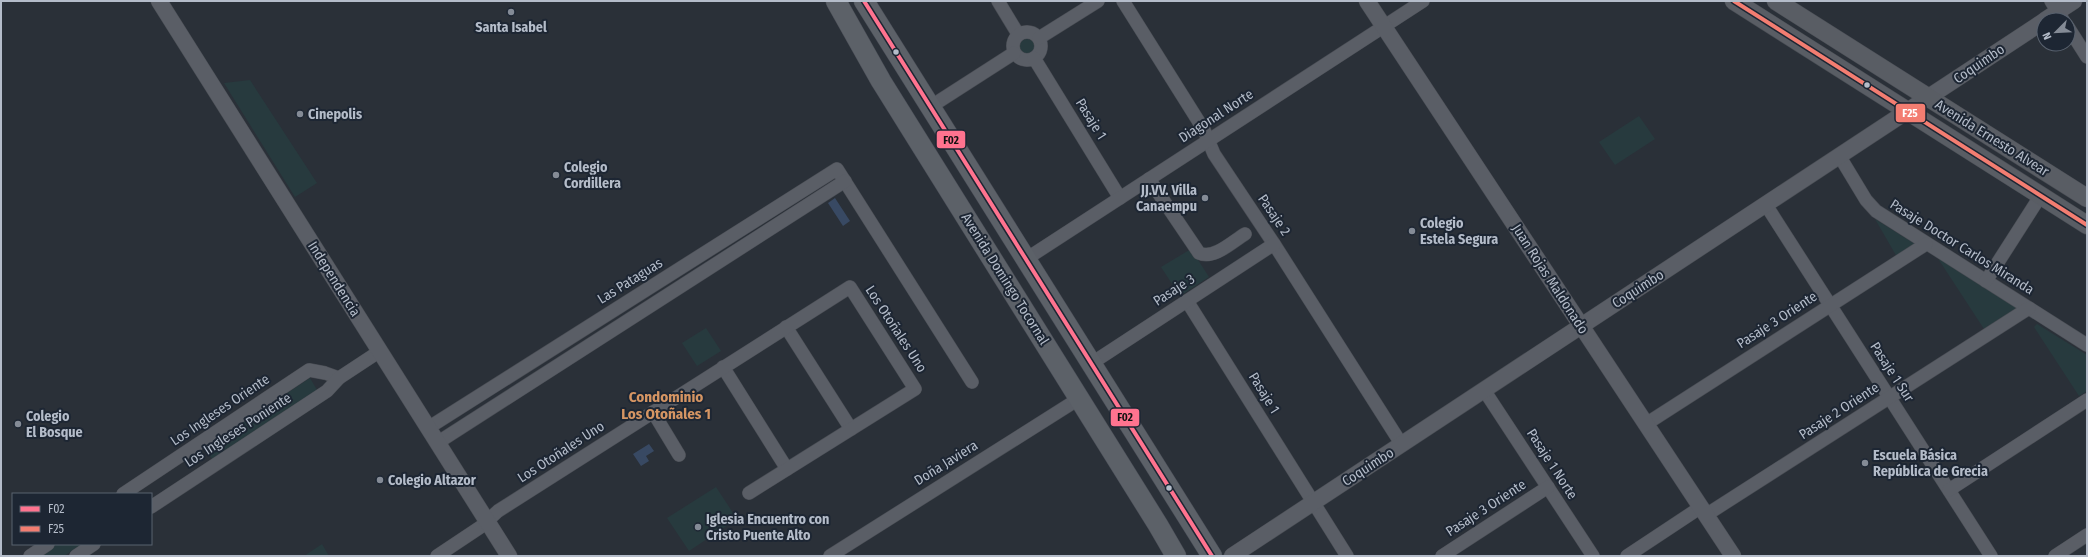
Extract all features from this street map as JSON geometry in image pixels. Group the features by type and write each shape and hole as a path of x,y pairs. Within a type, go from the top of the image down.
{"main road":[{"name":"Avenida Domingo Tocornal","path":"836,1 854,35 1158,524 1176,556"},
{"name":"Avenida Domingo Tocornal","path":"864,1 1212,556"},
{"name":"Avenida Ernesto Alvear","path":"1734,1 2087,225"},
{"name":"Avenida Ernesto Alvear","path":"1776,1 2087,198"},
{"path":"854,35 864,26 877,22"},
{"path":"937,170 947,160 961,156"},
{"path":"1028,315 1039,315 1044,312 1051,299"},
{"path":"1041,337 1050,324 1065,322"}],"street":[{"name":"Independencia","path":"159,1 509,556"},
{"path":"998,1 1018,34"},
{"path":"1039,38 1098,1"},
{"name":"Pasaje 2","path":"1123,1 1204,130 1214,154 1274,244 1402,445"},
{"name":"Juan Rojas Maldonado","path":"1367,1 1733,556"},
{"name":"Diagonal Norte","path":"1026,259 1423,1"},
{"name":"Coquimbo","path":"2057,12 2074,1"},
{"name":"Coquimbo","path":"1232,556 1840,157 2036,26"},
{"path":"1023,32 1032,32 1039,38 1041,47 1034,58 1021,59 1014,53 1013,41 1018,34 1023,32"},
{"path":"2076,40 2087,57"},
{"path":"930,107 1014,53"},
{"name":"Pasaje 1","path":"1034,58 1120,198"},
{"name":"Pasaje Doctor Carlos Miranda","path":"1840,157 1866,200 1876,211 2087,345"},
{"name":"Las Pataguas","path":"428,428 837,169 972,382"},
{"path":"1149,179 1199,253 1203,255 1212,254 1245,234"},
{"path":"437,443 845,181"},
{"path":"1986,281 2041,195"},
{"name":"Pasaje 1 Sur","path":"1766,205 1991,556"},
{"name":"Pasaje 3","path":"1092,364 1274,244"},
{"name":"Pasaje 3 Oriente","path":"1646,424 1926,244"},
{"name":"Los Otoñales Uno","path":"437,556 487,521 498,511 850,287 915,389 749,493"},
{"name":"Pasaje 1","path":"1187,301 1300,479 1312,504 1347,556"},
{"name":"Pasaje 2 Oriente","path":"1627,556 1890,397 2029,308"},
{"path":"786,327 851,429"},
{"name":"Los Ingleses Poniente","path":"152,506 327,391 339,378 380,351"},
{"path":"723,367 787,470"},
{"name":"Los Ingleses Oriente","path":"124,493 309,370 326,373 339,378"},
{"name":"Pasaje 1 Norte","path":"1484,390 1593,556"},
{"name":"Doña Javiera","path":"830,556 1080,398"},
{"path":"1949,490 2087,400"},
{"path":"653,412 679,455"},
{"name":"Pasaje 3 Oriente","path":"1442,556 1548,487"},
{"path":"2055,556 2087,535"},
{"path":"30,556 46,545"},
{"path":"76,556 92,545"}],"green space":[{"path":"1027,39 1033,41 1035,47 1033,53 1027,55 1021,53 1019,47 1021,41"},
{"path":"250,80 317,183 295,197 224,83"},
{"path":"1639,116 1655,139 1615,165 1599,142"},
{"path":"1875,219 1917,245 1897,257"},
{"path":"1191,249 1209,277 1180,296 1161,267"},
{"path":"1941,257 2021,306 1984,329 1939,260"},
{"path":"2037,324 2087,355 2087,391 2079,396 2034,327"},
{"path":"706,328 721,351 697,366 682,343"},
{"path":"310,378 317,390 212,459 204,447"},
{"path":"716,487 737,519 689,551 667,518"},
{"path":"322,544 329,556 304,556"},
{"path":"54,545 80,545 64,556 38,556"}],"water":[{"path":"835,198 850,221 843,226 828,203"},
{"path":"649,444 654,451 646,456 649,461 641,466 633,454"}],"transit line":[{"name":"F02","path":"864,1 1212,556"},
{"name":"F25","path":"1734,1 2087,225"}],"place":[{"name":"Santa Isabel","path":"511,12"},
{"name":"Cinepolis","path":"300,114"},
{"name":"Colegio Cordillera","path":"556,175"},
{"name":"JJ.VV. Villa Canaempu","path":"1205,198"},
{"name":"Colegio Estela Segura","path":"1412,231"},
{"name":"Colegio El Bosque","path":"18,424"},
{"name":"Escuela Básica República de Grecia","path":"1865,463"},
{"name":"Colegio Altazor","path":"380,480"},
{"name":"Iglesia Encuentro con Cristo Puente Alto","path":"698,527"}],"district":[{"name":"Condominio Los Otoñales 1","path":"666,406"}]}
